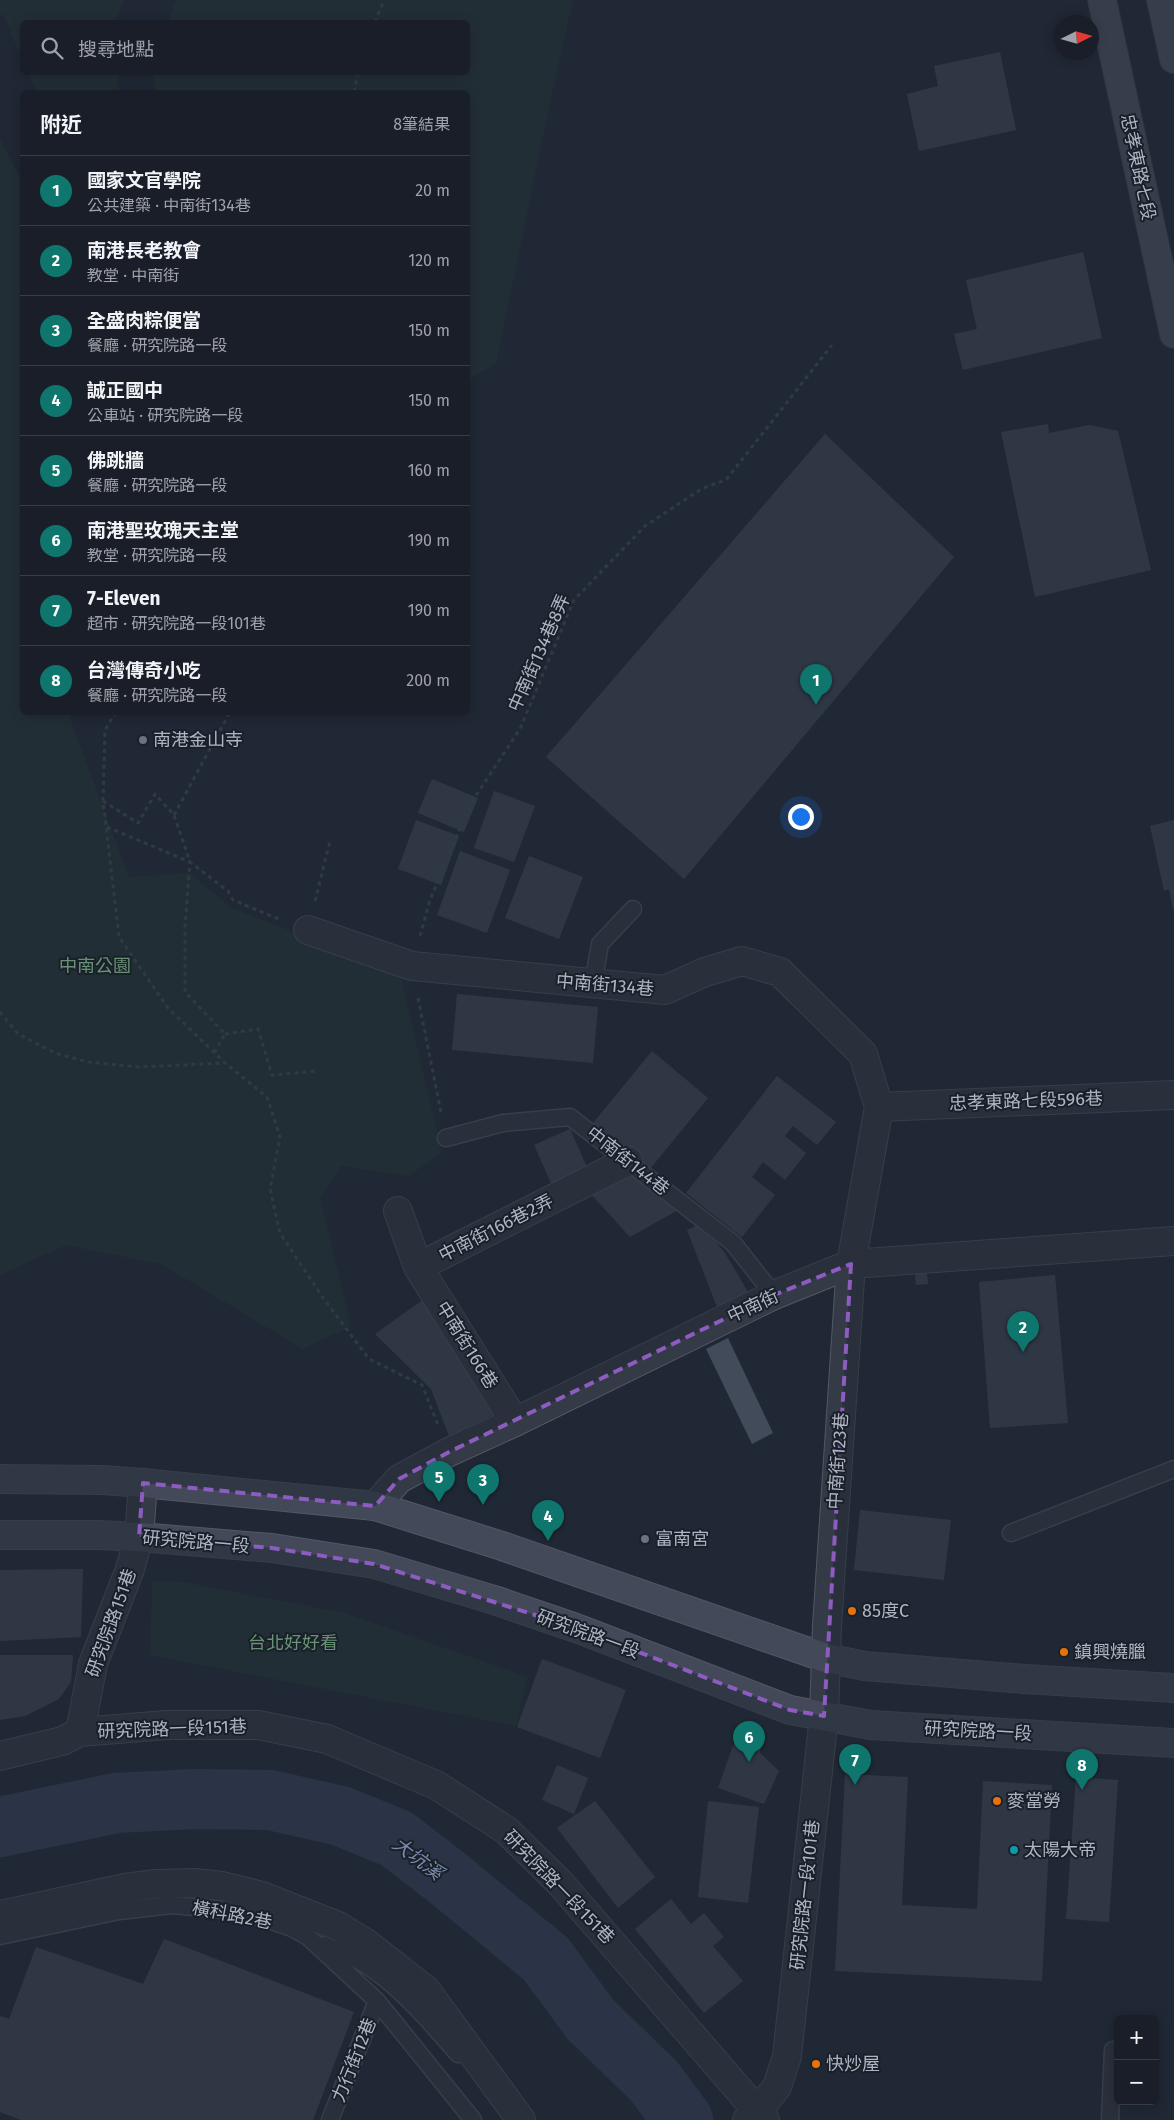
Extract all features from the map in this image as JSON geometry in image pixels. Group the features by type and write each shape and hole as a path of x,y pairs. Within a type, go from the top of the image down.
{"main road":[{"name":"忠孝東路七段","path":"1102,0 1174,334"},
{"path":"1161,0 1174,59"},
{"path":"0,1479 102,1480 375,1506 502,1546 826,1658 865,1666 1025,1679 1174,1688"},
{"name":"研究院路一段","path":"0,1535 139,1537 272,1548 374,1564 494,1600 576,1628 790,1710 870,1725 1174,1743"}],"street":[{"name":"中南街134巷","path":"308,930 412,966 592,984 665,990 705,972 742,961 780,972 863,1054 879,1107 851,1264"},
{"name":"忠孝東路七段596巷","path":"879,1107 1174,1095"},
{"name":"中南街166巷2弄","path":"398,1211 418,1267 628,1161"},
{"name":"中南街","path":"375,1506 400,1480 449,1452 516,1422 774,1295 851,1264 1174,1241"},
{"name":"中南街123巷","path":"826,1658 851,1264"},
{"name":"中南街166巷","path":"418,1267 516,1422"},
{"name":"研究院路151巷","path":"80,1732 92,1664 130,1569 139,1537 143,1483"},
{"name":"研究院路一段101巷","path":"756,2117 777,2087 787,2056 824,1716 826,1658"},
{"name":"研究院路一段151巷","path":"0,1756 62,1741 80,1732 166,1725 258,1726 327,1739 436,1785 506,1830 561,1884 756,2117"},
{"path":"0,1915 125,1888 156,1884 194,1883 213,1885 262,1896 345,1930 366,1943 426,1990 515,2112"}],"lane":[{"path":"592,984 600,944 633,910"},
{"name":"中南街144巷","path":"446,1138 503,1123 570,1117 733,1242 774,1295"},
{"path":"1011,1533 1174,1469"},
{"name":"橫科路2巷","path":"0,1936 119,1911 172,1905 201,1906 260,1917 292,1928 308,1937 377,2001 473,2120"},
{"path":"308,1937 363,1964 389,1984 417,2008 480,2079 515,2112"},
{"name":"力行街12巷","path":"330,2120 377,2001"},
{"path":"1110,2120 1113,2050"}],"path":[{"path":"376,20 384,0"},
{"path":"354,90 357,75"},
{"name":"中南街134巷8弄","path":"412,966 430,900 471,803 520,729 574,600 645,526 703,488 726,480 832,345"},
{"path":"114,715 105,730 103,801 119,937 168,1008 225,1063 267,1097 280,1137 270,1189 280,1232 321,1295 369,1359 422,1384 449,1452"},
{"path":"174,815 228,715"},
{"path":"103,801 138,823 155,794 174,815 190,862 184,926 185,992 225,1034"},
{"path":"106,827 190,862 228,891 233,900 308,930 330,841"},
{"path":"412,966 446,1138"},
{"path":"0,1012 18,1034 55,1053 88,1062 139,1067 225,1063"},
{"path":"225,1034 258,1029 272,1074 316,1071"},
{"path":"214,1053 225,1034"}],"highlighted area":[{"path":"851,1264 824,1716 790,1710 576,1628 374,1564 272,1548 139,1537 143,1483 375,1506 399,1479 449,1452 774,1295"}],"green space":[{"path":"0,0 124,0 116,20 20,20 20,55 4,15 0,15"},
{"path":"176,0 573,0 496,363 470,379 470,90 156,90 152,75 470,75 470,20 169,20"},
{"path":"29,75 117,75 119,90 35,90"},
{"name":"中南公園","path":"0,139 20,177 20,715 69,715 129,877 190,873 230,907 400,974 442,1153 408,1176 341,1166 320,1198 351,1326 303,1349 161,1264 66,1245 0,1275"},
{"name":"台北好好看","path":"152,1581 183,1582 344,1613 528,1677 516,1726 150,1655"}],"building":[{"path":"1000,52 1016,130 919,151 907,94 938,86 934,66"},
{"path":"1083,252 1102,338 963,370 954,334 977,329 966,280"},
{"path":"1048,424 1049,433 1089,425 1118,431 1151,570 1035,597 1001,432"},
{"path":"825,434 954,557 684,879 546,757"},
{"path":"432,779 478,798 464,832 418,813"},
{"path":"494,791 535,806 514,862 474,848"},
{"path":"416,820 459,836 441,885 398,869"},
{"path":"1174,820 1173,910 1169,889 1164,891 1150,826"},
{"path":"460,851 510,870 487,933 437,915"},
{"path":"529,856 583,877 559,939 505,918"},
{"path":"457,994 598,1007 593,1063 452,1050"},
{"path":"652,1051 708,1098 650,1169 593,1123"},
{"path":"777,1076 836,1122 817,1145 793,1126 785,1136 806,1153 785,1180 763,1162 752,1177 775,1195 742,1237 686,1193"},
{"path":"570,1129 591,1176 555,1192 534,1145"},
{"path":"637,1172 680,1209 630,1237 590,1193"},
{"path":"696,1226 716,1242 725,1253 748,1292 717,1307 687,1230"},
{"path":"915,1273 927,1273 928,1284 916,1285"},
{"path":"1055,1275 1068,1423 990,1428 979,1282"},
{"path":"424,1299 506,1409 449,1436 431,1389 375,1334"},
{"path":"728,1338 773,1433 752,1444 706,1349"},
{"path":"860,1510 951,1520 944,1580 854,1570"},
{"path":"83,1569 81,1637 0,1641 0,1570"},
{"path":"0,1655 73,1655 71,1682 59,1699 25,1716 0,1720"},
{"path":"542,1659 626,1690 600,1758 517,1727"},
{"path":"739,1729 762,1737 760,1753 779,1771 764,1804 718,1788"},
{"path":"557,1765 588,1778 574,1814 542,1800"},
{"name":"太陽大帝","path":"845,1774 908,1777 902,1905 977,1909 983,1781 1052,1785 1042,1981 835,1971"},
{"path":"1076,1777 1118,1780 1109,1922 1066,1919"},
{"path":"595,1801 655,1877 618,1908 557,1828"},
{"path":"708,1801 759,1807 748,1903 698,1897"},
{"path":"671,1899 691,1924 704,1913 724,1937 713,1946 743,1981 704,2013 635,1929"},
{"path":"164,1939 354,2012 313,2120 21,2120 0,2112 0,2016 9,2019 36,1947 143,1984"}],"waterway":[{"name":"大坑溪","path":"0,1827 116,1803 193,1799 270,1800 341,1816 397,1839 546,1959 590,2019 654,2081 683,2120"}],"place":[{"name":"國家文官學院","path":"816,705"},
{"name":"南港金山寺","path":"143,740"},
{"name":"南港長老教會","path":"1023,1352"},
{"name":"佛跳牆","path":"439,1502"},
{"name":"全盛肉粽便當","path":"483,1505"},
{"name":"富南宮","path":"645,1539"},
{"name":"誠正國中","path":"548,1541"},
{"name":"85度C","path":"852,1611"},
{"name":"鎮興燒臘","path":"1064,1652"},
{"name":"南港聖玫瑰天主堂","path":"749,1762"},
{"name":"7-Eleven","path":"855,1785"},
{"name":"台灣傳奇小吃","path":"1082,1790"},
{"name":"麥當勞","path":"997,1801"},
{"name":"太陽大帝","path":"1014,1850"},
{"name":"快炒屋","path":"816,2064"}]}
